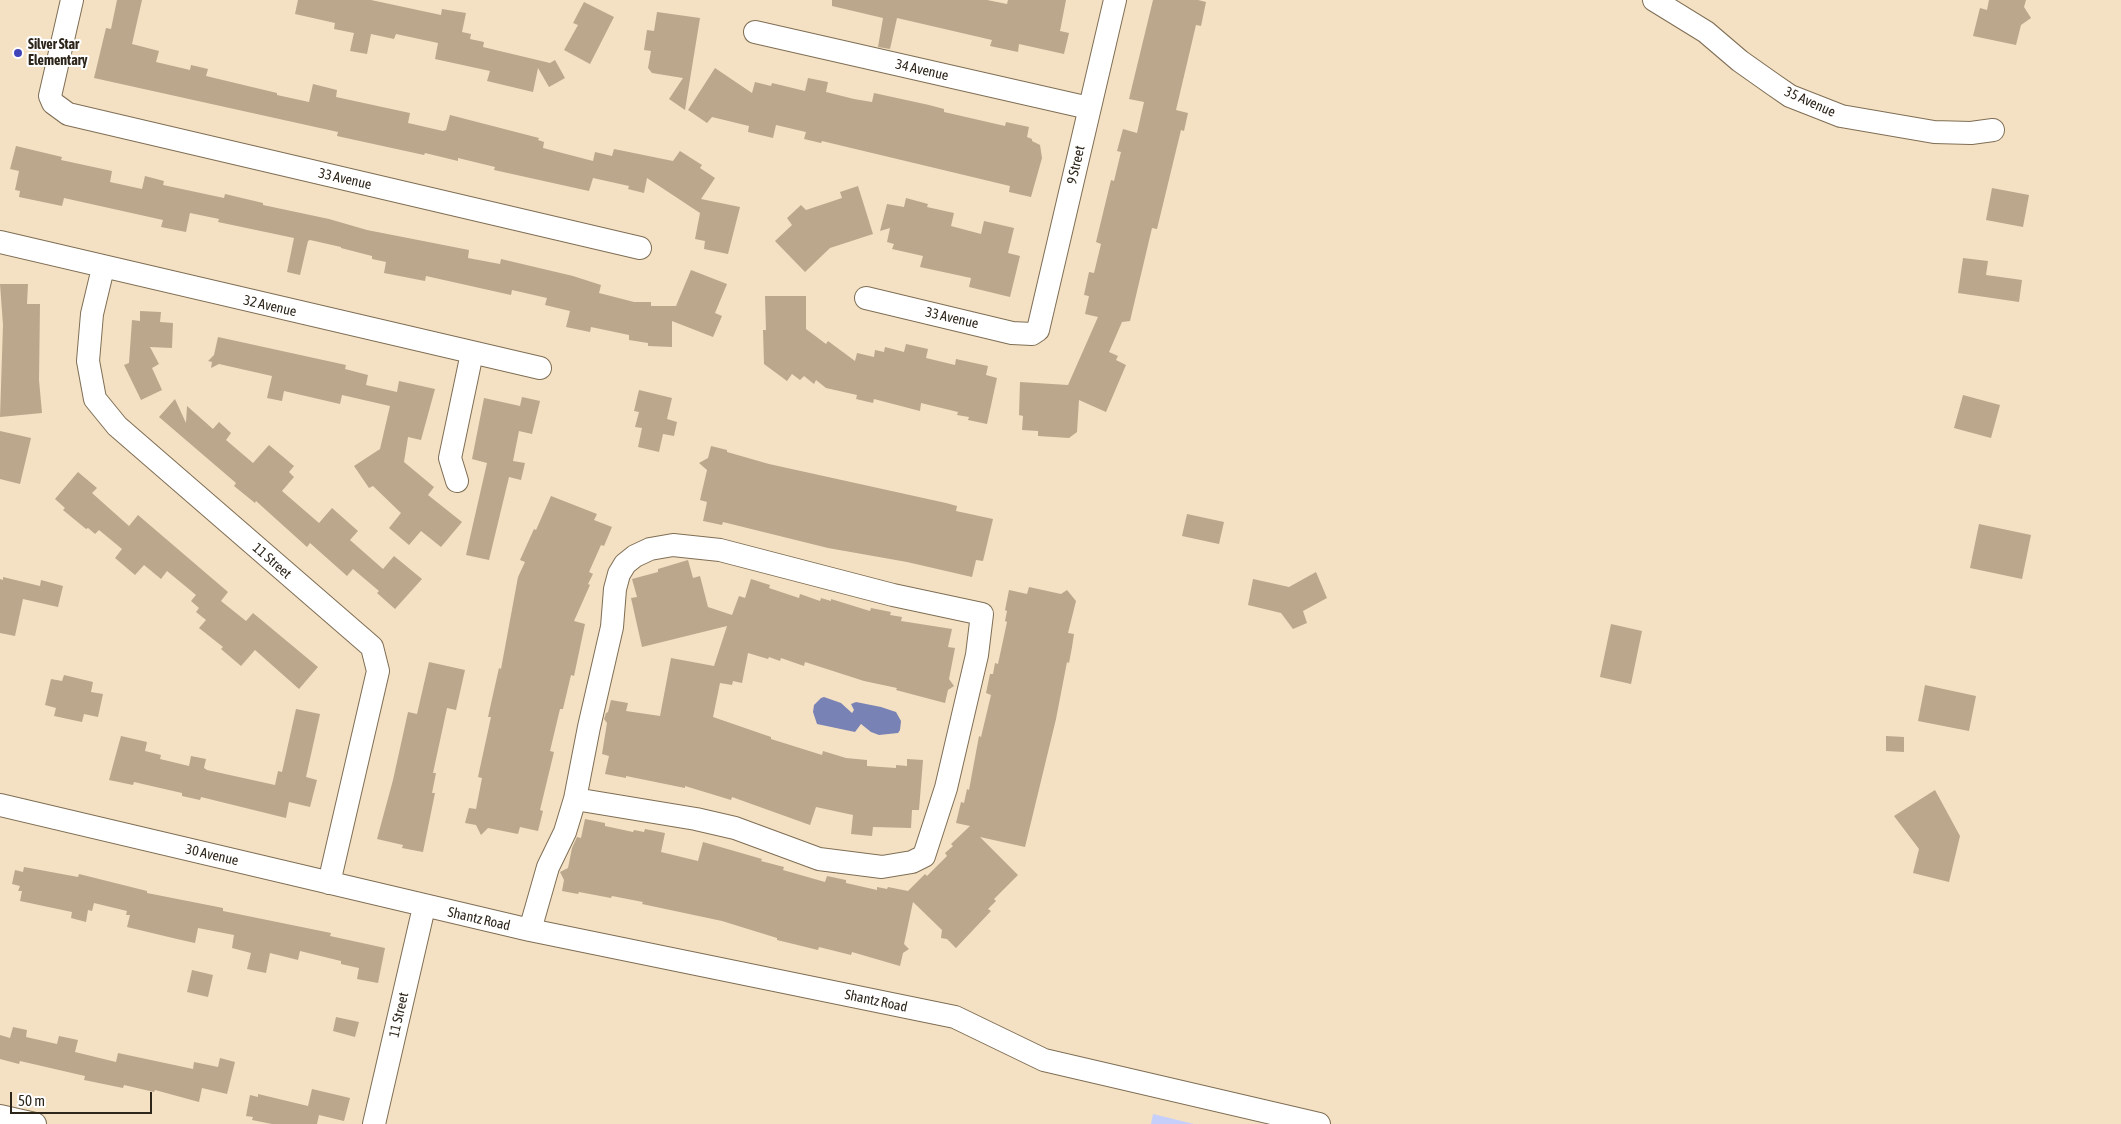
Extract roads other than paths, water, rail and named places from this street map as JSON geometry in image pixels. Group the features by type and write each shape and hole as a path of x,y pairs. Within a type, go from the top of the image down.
{"street":[{"name":"33 Avenue","path":"72,0 50,96 53,103 68,114 640,248"},
{"name":"9 Street","path":"1038,330 1115,0"},
{"name":"35 Avenue","path":"1654,0 1706,32 1740,61 1790,96 1841,116 1934,132 1971,133 1992,130"},
{"name":"34 Avenue","path":"755,32 1089,108"},
{"name":"32 Avenue","path":"0,242 103,268 540,368"},
{"name":"11 Street","path":"103,268 92,314 88,361 95,399 117,426 372,647 378,670 329,882"},
{"name":"33 Avenue","path":"866,298 1012,333 1032,334 1038,330"},
{"path":"457,481 450,458 472,353"},
{"path":"530,930 548,868 565,832 575,799 589,727 612,628 615,589 625,564 635,556 650,549 673,546 720,550 893,595 982,614 976,655 946,788 924,856 912,862 882,867 818,859 735,828 696,819 575,799"},
{"name":"30 Avenue","path":"0,805 329,882 424,907"},
{"name":"11 Street","path":"374,1124 424,907"},
{"name":"Shantz Road","path":"424,907 955,1017 1044,1060 1319,1124"},
{"path":"0,1116 35,1124"}],"place":[{"name":"Silver Star Elementary","path":"18,53"}]}
